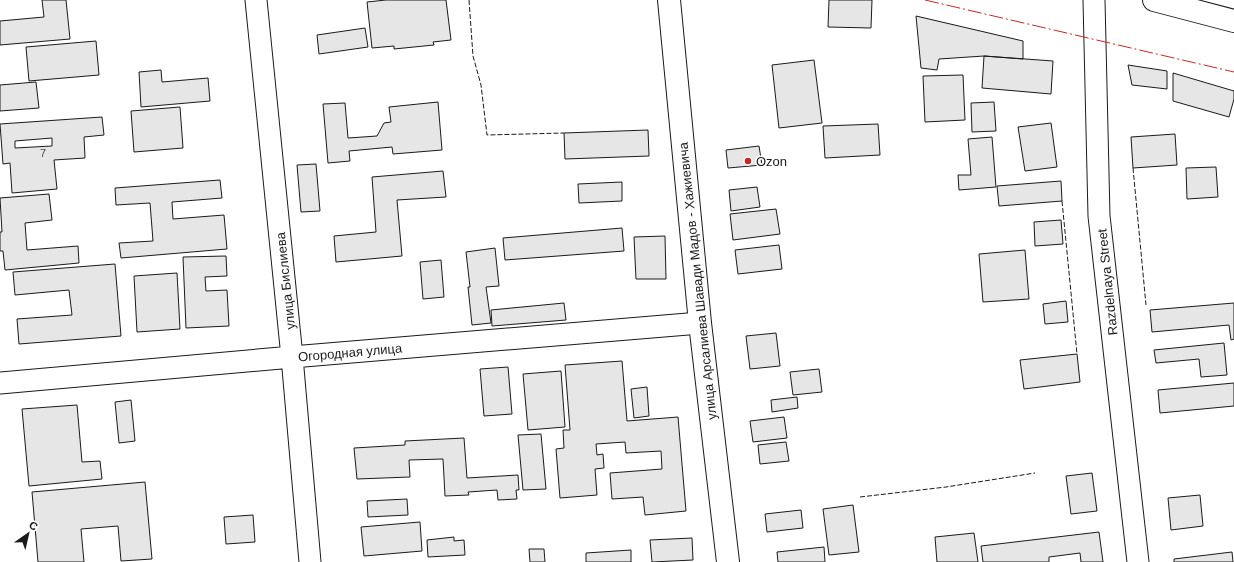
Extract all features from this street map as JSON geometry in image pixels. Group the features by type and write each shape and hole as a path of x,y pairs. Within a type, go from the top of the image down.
{"street":[{"name":"улица Бислиева","path":"256,0 292,357 310,562"},
{"name":"улица Арсалиева Шавади Мадов - Хажиевича","path":"669,0 700,323 728,562"},
{"name":"Razdelnaya Street","path":"1094,0 1099,216 1138,562"},
{"path":"1154,0 1234,21"},
{"name":"Огородная улица","path":"0,383 700,323"}],"building":[{"path":"42,0 66,0 70,39 0,45 0,21 44,17"},
{"path":"386,0 446,0 451,40 433,42 434,45 394,49 394,46 372,48 367,2"},
{"path":"829,0 872,0 871,28 828,27"},
{"path":"916,16 1023,41 1023,59 984,56 939,59 937,70 921,68"},
{"path":"365,28 368,47 319,54 317,35"},
{"path":"96,41 99,75 29,81 26,47"},
{"path":"984,56 1053,61 1051,94 982,88"},
{"path":"814,60 822,123 779,128 772,65"},
{"path":"1128,65 1167,71 1167,89 1132,85"},
{"path":"161,70 162,82 208,78 210,101 141,107 139,72"},
{"path":"1173,73 1234,91 1234,99 1229,117 1173,101"},
{"path":"963,75 965,120 925,122 923,76"},
{"path":"36,82 39,108 0,111 0,85"},
{"path":"438,102 442,150 393,154 392,147 349,151 350,161 328,163 323,104 345,103 348,138 377,136 384,123 391,122 389,107"},
{"path":"994,102 996,131 972,132 971,103"},
{"path":"180,107 183,148 134,152 131,111"},
{"path":"102,117 104,135 84,137 85,158 54,160 57,189 12,193 10,163 3,164 0,124","holes":["52,138 52,146 15,148 15,141"]},
{"path":"1051,123 1057,167 1025,171 1018,127"},
{"path":"878,124 880,155 825,158 823,126"},
{"path":"648,130 649,156 565,159 564,133"},
{"path":"1175,134 1177,165 1133,168 1131,137"},
{"path":"992,137 996,187 959,190 958,175 971,175 968,139"},
{"path":"759,146 762,165 728,168 726,150"},
{"path":"316,164 320,211 301,212 297,165"},
{"path":"1216,167 1218,197 1187,199 1186,168"},
{"path":"443,171 446,197 397,200 402,256 336,262 334,236 376,232 372,177"},
{"path":"220,180 222,198 172,202 173,219 224,215 227,249 121,258 119,243 153,241 150,203 116,205 115,188"},
{"path":"1061,181 1062,201 999,206 997,186"},
{"path":"622,182 622,201 579,203 578,184"},
{"path":"757,187 760,207 731,211 729,190"},
{"path":"49,194 52,220 25,223 27,250 78,246 79,263 5,270 3,251 0,251 0,232 2,232 0,198"},
{"path":"776,209 780,234 733,240 730,214"},
{"path":"1061,220 1063,244 1035,246 1034,222"},
{"path":"622,228 624,251 505,260 503,238"},
{"path":"665,236 666,279 636,279 634,237"},
{"path":"779,245 782,269 738,274 735,250"},
{"path":"495,248 499,286 486,287 491,323 472,325 466,252"},
{"path":"1025,250 1029,299 983,302 979,254"},
{"path":"226,256 227,276 205,277 206,291 227,290 229,326 186,328 183,257"},
{"path":"441,260 444,297 423,299 420,262"},
{"path":"115,264 121,336 19,344 17,319 72,315 69,290 15,295 13,272"},
{"path":"177,273 180,329 137,332 134,276"},
{"path":"1066,301 1068,322 1045,324 1043,304"},
{"path":"564,303 566,320 492,326 491,310"},
{"path":"1234,303 1234,339 1231,340 1229,325 1152,332 1150,310"},
{"path":"776,333 780,366 750,369 746,336"},
{"path":"1224,343 1227,375 1201,377 1199,359 1156,363 1154,350"},
{"path":"1077,354 1080,382 1024,389 1020,360"},
{"path":"622,361 627,421 678,417 686,511 645,515 643,497 612,499 610,473 662,469 661,451 626,453 625,442 596,444 597,455 603,454 604,468 595,469 597,495 560,498 556,449 564,448 563,430 570,430 565,365"},
{"path":"508,367 512,414 484,416 480,369"},
{"path":"819,369 822,392 793,395 790,372"},
{"path":"561,371 565,427 528,430 523,374"},
{"path":"1234,383 1234,406 1160,413 1158,390"},
{"path":"647,387 649,416 634,418 631,389"},
{"path":"797,397 798,408 772,412 771,400"},
{"path":"131,400 135,441 119,443 115,402"},
{"path":"77,405 82,462 100,461 102,479 29,486 22,409"},
{"path":"784,417 787,438 753,442 750,421"},
{"path":"541,434 546,489 523,490 518,435"},
{"path":"464,438 467,478 518,475 519,490 516,490 517,499 498,500 497,490 468,492 469,495 445,496 443,459 409,460 410,477 357,479 354,448 405,445 405,441"},
{"path":"786,442 789,461 760,464 758,445"},
{"path":"1092,473 1097,511 1071,514 1066,476"},
{"path":"145,482 152,559 121,561 118,526 81,529 84,562 38,562 32,492"},
{"path":"1200,495 1203,526 1171,530 1168,498"},
{"path":"407,499 408,515 368,517 367,501"},
{"path":"853,505 859,552 829,555 823,509"},
{"path":"801,510 803,528 767,532 765,514"},
{"path":"253,515 255,542 226,544 224,517"},
{"path":"420,522 422,551 364,556 361,527"},
{"path":"1099,532 1103,562 1081,562 1080,553 1049,557 1049,562 983,562 981,546"},
{"path":"974,533 978,562 937,562 935,537"},
{"path":"454,537 454,541 464,540 465,555 428,557 427,540"},
{"path":"692,538 693,560 652,562 650,540"},
{"path":"824,547 825,562 778,562 777,552"},
{"path":"529,549 544,549 545,562 530,562"},
{"path":"631,550 631,562 586,562 586,553"},
{"path":"1232,552 1233,562 1174,562 1174,559"}],"fence":[{"path":"469,0 473,56 481,85 487,135 564,133"},
{"path":"1133,168 1146,305"},
{"path":"1062,201 1077,354"},
{"path":"860,497 946,487 1035,473"}],"power":[{"path":"925,0 1234,72"}],"place":[{"name":"Ozon","path":"748,161"}]}
